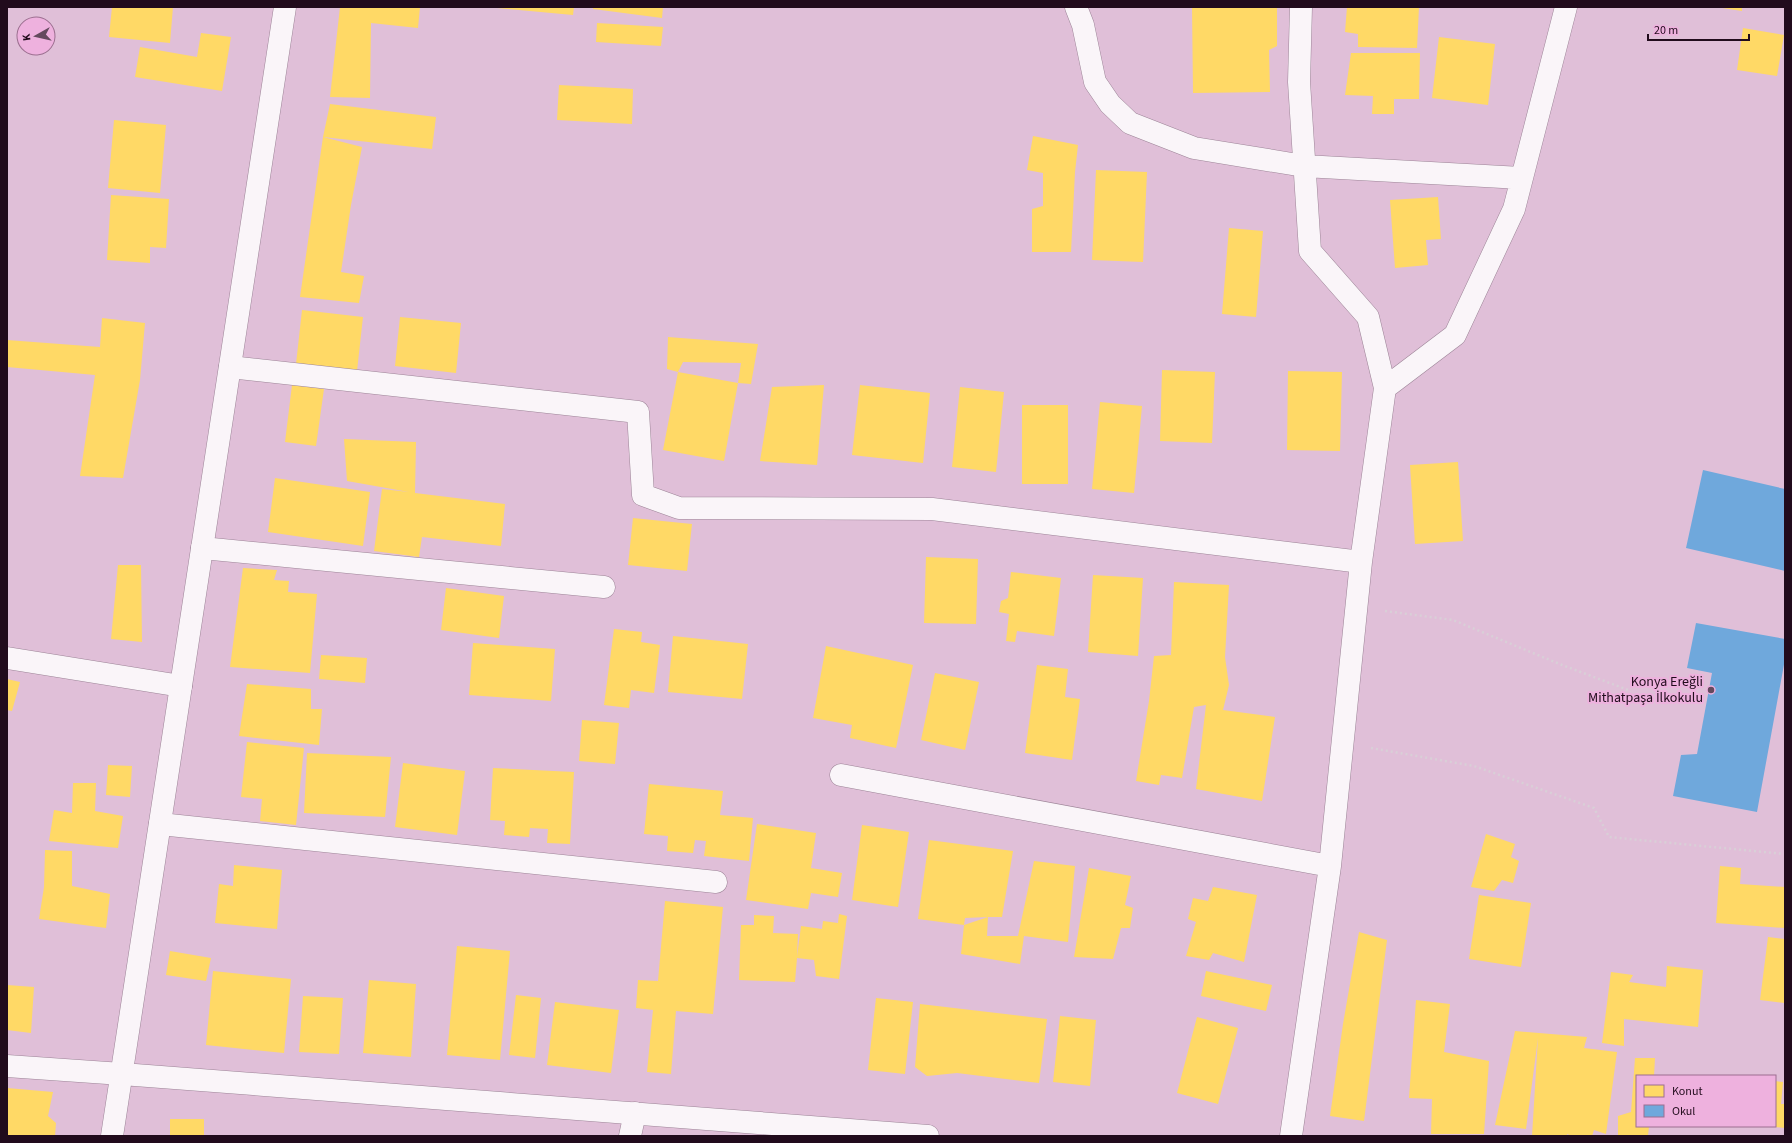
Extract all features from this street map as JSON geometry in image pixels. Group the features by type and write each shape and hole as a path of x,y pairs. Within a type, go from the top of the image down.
{"street":[{"path":"112,1136 285,7"},
{"path":"1076,7 1083,25 1095,82 1110,104 1130,123 1194,148 1304,166 1522,178"},
{"path":"1291,1136 1330,866 1361,562 1385,388 1368,317 1310,251 1298,82 1301,7"},
{"path":"1385,388 1455,335 1514,209 1566,7"},
{"path":"230,367 638,412 643,495 679,508 932,509 1361,562"},
{"path":"202,548 604,587"},
{"path":"7,658 181,686"},
{"path":"841,775 1330,866"},
{"path":"160,824 716,882"},
{"path":"7,1066 928,1136"},
{"path":"630,1136 636,1114"}],"path":[{"path":"1357,607 1453,620 1630,691"},
{"path":"1342,743 1474,766 1594,808 1609,837 1785,854"}],"building: Konut":[{"path":"112,7 173,7 170,43 109,37"},
{"path":"340,7 420,7 418,28 371,23 370,98 330,97"},
{"path":"487,7 574,7 573,15"},
{"path":"593,7 663,7 662,18 593,9"},
{"path":"1192,7 1277,7 1277,46 1269,50 1270,92 1193,93"},
{"path":"1347,7 1419,7 1417,48 1358,47 1358,34 1345,32"},
{"path":"1716,7 1742,7 1742,11"},
{"path":"597,23 663,27 661,46 596,42"},
{"path":"1743,28 1784,35 1777,76 1737,70"},
{"path":"201,33 231,37 222,91 135,77 140,47 197,57"},
{"path":"1439,37 1495,44 1488,105 1432,98"},
{"path":"1351,53 1420,53 1419,99 1394,99 1394,114 1372,114 1373,96 1345,95"},
{"path":"559,85 633,89 632,124 557,120"},
{"path":"330,104 436,117 432,149 323,137"},
{"path":"114,120 166,125 160,193 108,188"},
{"path":"1033,136 1078,145 1075,172 1071,252 1032,252 1032,209 1043,206 1043,173 1027,170"},
{"path":"323,137 362,147 351,205 341,272 364,276 359,303 300,297"},
{"path":"1096,170 1147,172 1143,262 1092,260"},
{"path":"111,195 169,199 166,248 150,247 150,263 107,260"},
{"path":"1438,197 1441,239 1426,240 1428,265 1395,268 1390,200"},
{"path":"1229,228 1263,231 1256,317 1222,314"},
{"path":"302,310 363,317 357,371 296,364"},
{"path":"400,317 461,323 456,373 395,366"},
{"path":"102,318 145,323 140,380 123,478 80,476 95,375 7,367 7,340 100,347"},
{"path":"668,337 758,344 751,384 738,383 741,363 683,362 678,372 667,369"},
{"path":"1162,370 1215,372 1212,443 1160,441"},
{"path":"1288,371 1342,372 1340,451 1287,450"},
{"path":"678,372 738,383 724,461 663,450"},
{"path":"292,385 324,389 316,446 285,442"},
{"path":"824,385 817,465 760,461 772,387"},
{"path":"860,385 930,393 923,463 852,455"},
{"path":"960,387 1004,392 996,472 952,467"},
{"path":"1100,402 1142,406 1134,493 1092,489"},
{"path":"1022,405 1068,405 1068,484 1022,484"},
{"path":"344,439 416,442 415,493 505,504 501,546 422,537 419,557 374,551 382,489 409,492 347,481"},
{"path":"1458,462 1463,541 1415,544 1410,465"},
{"path":"275,478 370,492 363,546 268,532"},
{"path":"633,518 692,524 687,571 628,565"},
{"path":"926,557 978,559 976,624 924,623"},
{"path":"118,565 141,565 142,642 111,639"},
{"path":"243,568 277,570 274,580 289,581 288,592 317,594 310,673 230,667"},
{"path":"1011,572 1061,578 1054,636 1017,631 1015,642 1006,641 1009,614 999,612 1001,601 1008,598"},
{"path":"1093,575 1143,578 1138,656 1088,652"},
{"path":"1174,582 1229,585 1225,657 1229,685 1223,710 1275,717 1262,801 1196,789 1206,705 1194,707 1182,778 1161,775 1159,785 1136,781 1149,701 1154,656 1171,655"},
{"path":"446,588 504,596 499,638 441,630"},
{"path":"614,629 642,632 641,642 660,645 654,693 631,690 629,708 604,705"},
{"path":"673,636 748,644 742,699 668,692"},
{"path":"473,643 555,649 551,701 469,695"},
{"path":"826,646 913,665 896,748 850,738 852,725 813,718"},
{"path":"321,655 367,658 365,683 319,679"},
{"path":"1037,665 1068,669 1065,697 1080,699 1072,760 1025,753"},
{"path":"935,673 979,682 965,750 921,740"},
{"path":"7,679 20,682 12,711 7,710"},
{"path":"247,684 311,689 311,709 322,709 319,745 239,736"},
{"path":"582,720 619,723 615,764 579,761"},
{"path":"247,742 304,748 296,825 260,821 262,799 241,797"},
{"path":"307,753 391,757 385,817 304,813"},
{"path":"403,763 465,771 457,835 395,827"},
{"path":"108,765 132,766 130,797 106,795"},
{"path":"493,768 574,772 570,844 547,843 548,829 530,828 529,837 504,835 505,821 490,820"},
{"path":"73,783 96,783 95,811 123,816 118,848 49,841 54,810 72,813"},
{"path":"649,784 723,791 720,815 753,818 749,861 704,856 706,841 695,840 693,853 667,851 668,836 644,834"},
{"path":"757,824 816,833 811,868 842,873 838,897 811,893 808,909 746,900"},
{"path":"862,825 909,832 898,907 852,900"},
{"path":"1486,834 1515,844 1511,857 1519,861 1513,883 1502,880 1494,891 1471,887"},
{"path":"929,840 1013,851 1002,917 965,918 964,925 918,919"},
{"path":"45,850 72,851 72,886 110,894 106,928 39,919 44,887"},
{"path":"1034,861 1075,866 1068,942 1024,936 1020,964 961,954 964,925 988,917 987,936 1018,936"},
{"path":"234,865 282,870 277,929 215,923 219,884 233,886"},
{"path":"1720,866 1741,868 1740,884 1785,887 1785,928 1716,923"},
{"path":"1089,868 1131,876 1125,905 1133,908 1130,928 1121,928 1113,959 1074,957"},
{"path":"1213,887 1257,895 1244,962 1213,953 1209,960 1186,956 1196,922 1188,919 1193,898 1208,901"},
{"path":"1479,895 1531,903 1521,967 1469,959"},
{"path":"665,901 723,907 713,1014 676,1011 671,1074 647,1072 653,1010 636,1008 638,980 658,981"},
{"path":"839,914 847,916 839,979 816,976 814,960 797,958 795,982 739,980 741,925 754,925 754,915 774,916 773,933 798,934 797,957 801,926 822,929 823,921 838,923"},
{"path":"1359,932 1387,940 1364,1121 1330,1116 1343,1024"},
{"path":"1768,937 1785,939 1785,1003 1760,1000"},
{"path":"457,946 510,951 500,1060 447,1055"},
{"path":"170,951 211,958 206,981 166,975"},
{"path":"1667,966 1703,970 1698,1027 1624,1019 1624,1046 1602,1043 1611,972 1633,975 1629,982 1666,987"},
{"path":"213,971 291,979 284,1053 206,1045"},
{"path":"1206,971 1272,985 1266,1011 1201,996"},
{"path":"369,980 416,984 411,1057 363,1053"},
{"path":"7,985 34,987 31,1033 7,1030"},
{"path":"516,995 541,998 535,1058 509,1055"},
{"path":"303,996 343,998 339,1054 299,1052"},
{"path":"876,998 913,1002 905,1074 868,1070"},
{"path":"1416,1000 1450,1004 1444,1052 1489,1061 1484,1134 1431,1134 1432,1099 1409,1098"},
{"path":"555,1002 619,1010 611,1073 547,1065"},
{"path":"920,1004 1047,1019 1039,1083 957,1073 927,1076 915,1067"},
{"path":"1060,1016 1096,1020 1090,1086 1053,1082"},
{"path":"1197,1017 1238,1028 1218,1104 1177,1093"},
{"path":"1515,1031 1587,1037 1584,1048 1617,1052 1606,1134 1594,1130 1592,1136 1572,1136 1567,1134 1567,1136 1532,1136 1538,1038 1526,1129 1495,1125"},
{"path":"1635,1058 1655,1058 1654,1075 1636,1075 1636,1127 1649,1127 1648,1136 1618,1136 1618,1116 1631,1112"},
{"path":"1776,1081 1783,1082 1781,1104 1785,1104 1785,1128 1775,1127"},
{"path":"7,1088 53,1092 48,1116 56,1123 55,1136 7,1136"},
{"path":"170,1119 204,1119 204,1136 170,1136"}],"building: Okul":[{"path":"1703,470 1785,489 1785,571 1686,548"},
{"path":"1696,623 1785,639 1785,659 1757,812 1673,796 1681,755 1697,754 1712,673 1687,668"}],"place":[{"name":"Konya Ereğli Mithatpaşa İlkokulu","path":"1711,690"}]}
